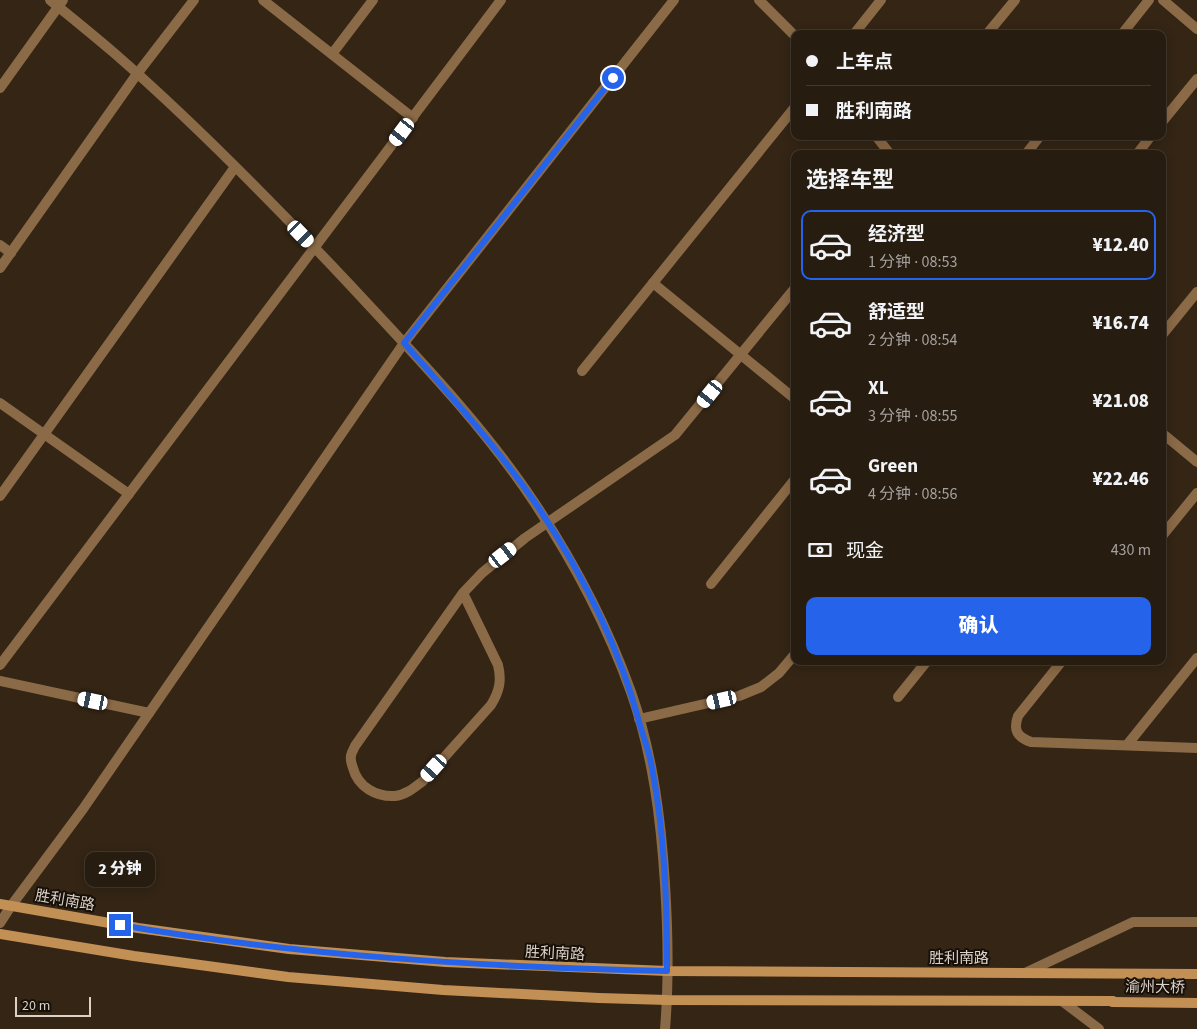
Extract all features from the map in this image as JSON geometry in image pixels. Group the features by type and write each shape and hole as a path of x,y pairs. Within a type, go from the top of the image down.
{"main road":[{"name":"胜利南路","path":"5,905 138,928 289,949 445,962 667,971 1113,973"},
{"path":"0,934 134,956 288,977 443,990 667,1000 1062,1001"},
{"name":"渝州大桥","path":"1113,973 1197,974"},
{"name":"渝州大桥","path":"1062,1001 1197,1003"}],"street":[{"path":"0,268 137,74 194,0"},
{"path":"262,0 413,118"},
{"path":"332,54 373,0"},
{"path":"0,665 501,0"},
{"path":"0,923 5,905 83,809 404,343 674,0"},
{"path":"759,0 791,32"},
{"path":"857,30 881,0"},
{"path":"991,30 1014,0"},
{"path":"1125,30 1149,0"},
{"path":"1162,0 1197,29"},
{"path":"0,88 57,2 137,74 234,167 314,248 404,343 491,444 534,501 572,561 605,626 632,695 652,767 662,844 667,924 665,1029"},
{"path":"1166,117 1197,79"},
{"path":"582,371 791,112"},
{"path":"1029,150 1037,140"},
{"path":"1140,150 1148,140"},
{"path":"0,496 234,167"},
{"path":"0,245 11,253"},
{"path":"653,283 791,396"},
{"path":"1166,331 1197,292"},
{"path":"463,593 498,666 500,685 497,696 423,781 411,790 397,796 371,792 360,783 353,771 350,758 355,746 463,593 503,555 547,522 675,435 791,293"},
{"path":"0,403 129,494"},
{"path":"1166,436 1197,462"},
{"path":"711,584 791,484"},
{"path":"1166,531 1197,493"},
{"path":"1127,745 1197,658"},
{"path":"639,719 739,696 761,687 779,673 791,659"},
{"path":"898,697 924,665"},
{"path":"1059,665 1018,716 1015,724 1017,733 1022,739 1031,742 1197,748"},
{"path":"0,682 149,713"},
{"path":"1026,973 1133,922 1197,922"},
{"path":"1062,1001 1099,1029"}],"route":[{"path":"120,925 289,949 445,962 600,970 667,971 667,924 662,844 652,767 632,695 605,626 572,561 534,501 491,444 404,343 613,78"}]}
